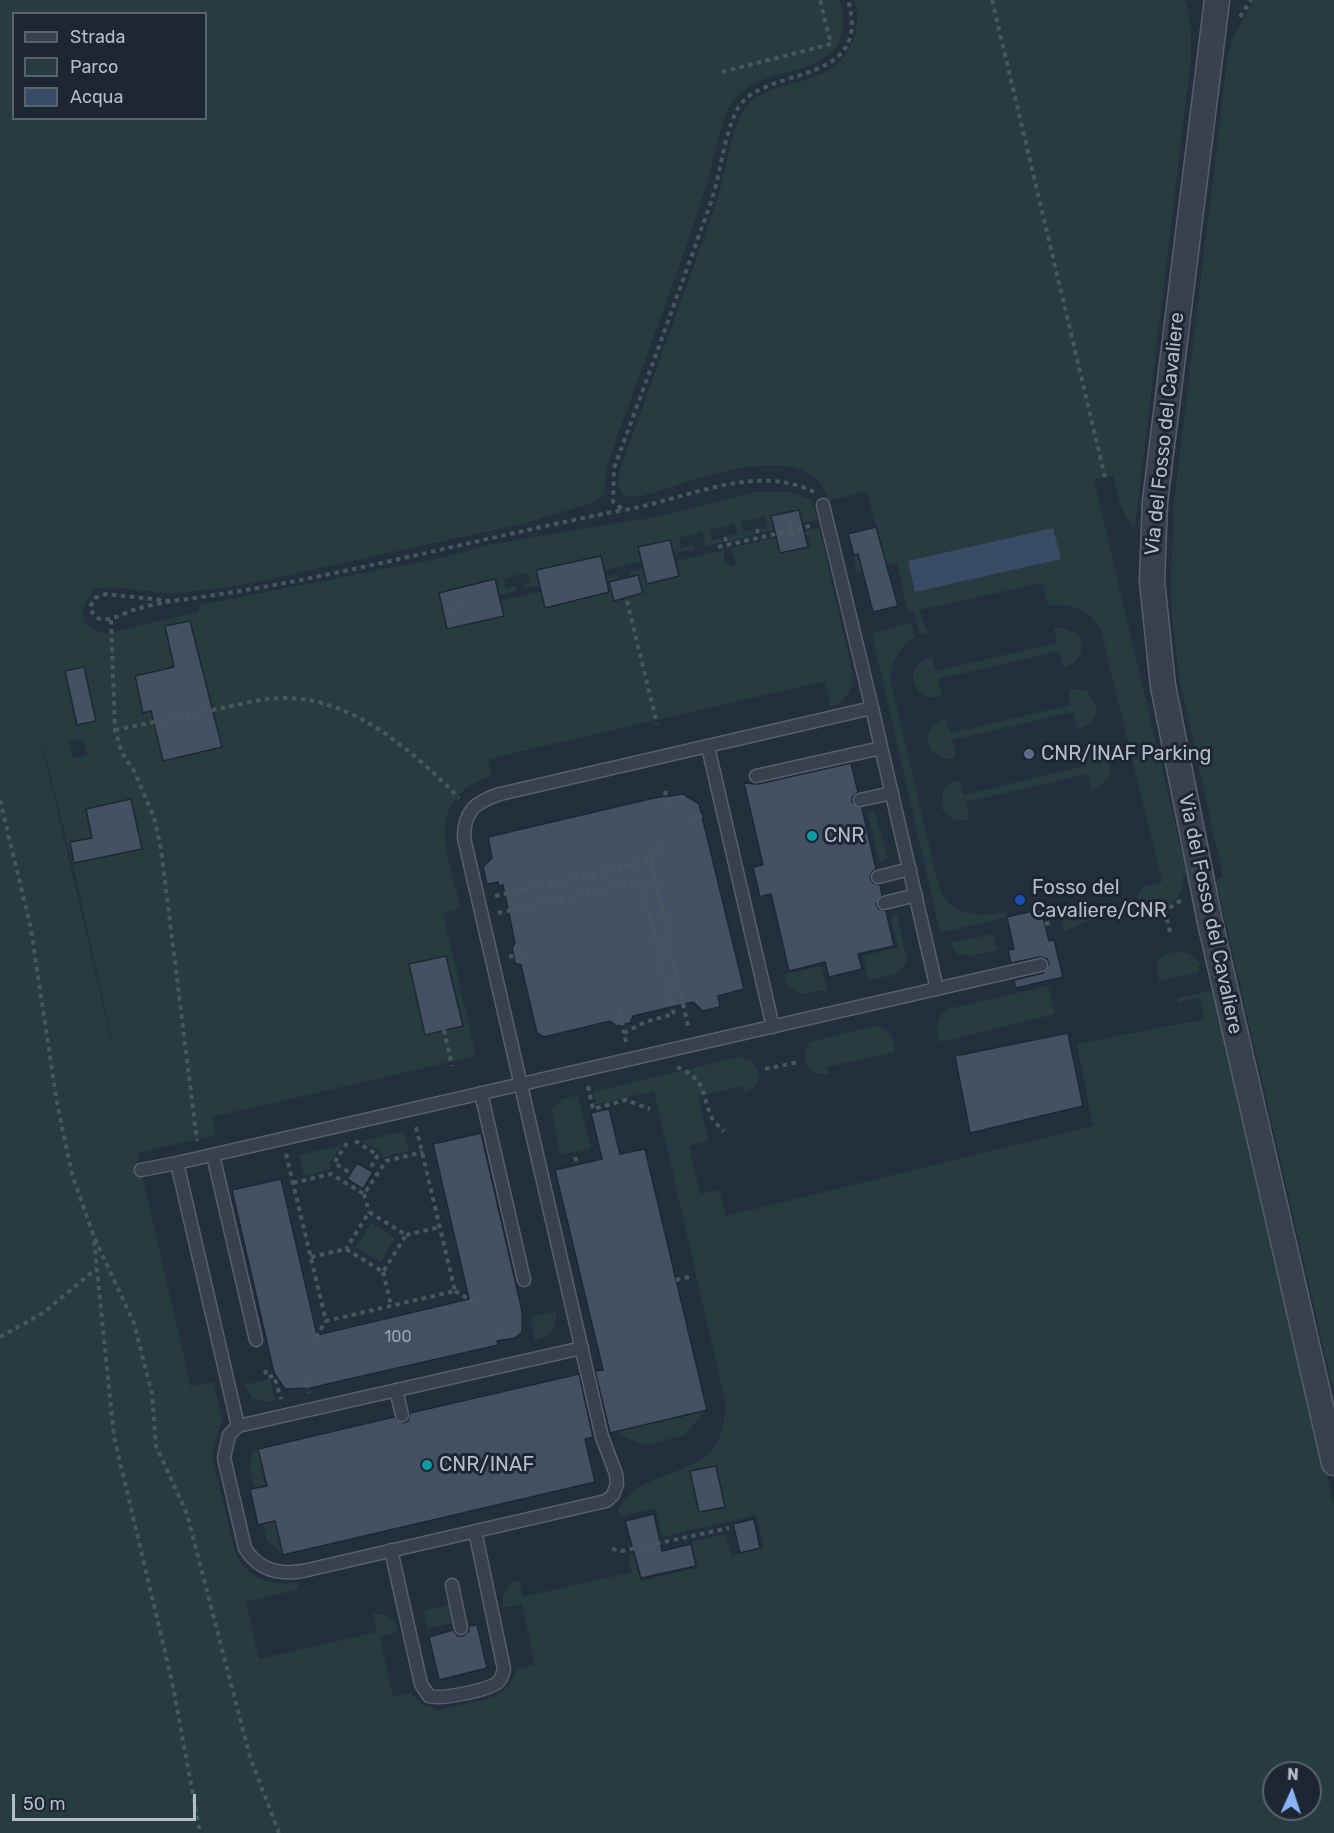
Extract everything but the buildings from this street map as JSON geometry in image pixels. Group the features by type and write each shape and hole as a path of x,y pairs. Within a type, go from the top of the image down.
{"street":[{"name":"Via del Fosso del Cavaliere","path":"1217,0 1167,393 1152,549 1154,618 1161,676 1201,876 1334,1463"}],"lane":[{"path":"824,504 937,989"},
{"path":"582,1348 238,1426 229,1435 224,1458 245,1548 250,1558 274,1572 287,1573 606,1501 613,1495 617,1484 616,1474 602,1437 582,1348 464,838 464,824 468,811 480,801 500,794 872,708"},
{"path":"708,747 773,1027"},
{"path":"756,776 881,748"},
{"path":"860,800 892,793"},
{"path":"878,877 909,868"},
{"path":"884,903 916,895"},
{"path":"141,1170 1041,965"},
{"path":"481,1093 524,1280"},
{"path":"213,1155 256,1340"},
{"path":"177,1163 238,1426"},
{"path":"396,1390 402,1415"},
{"path":"391,1550 421,1684 429,1695 444,1698 493,1685 502,1676 504,1669 475,1531"},
{"path":"452,1585 461,1628"}],"path":[{"path":"722,72 831,44 820,0"},
{"path":"624,510 613,502 614,468 712,199 736,112 746,96 764,87 814,71 833,61 844,49 850,32 848,0"},
{"path":"992,0 1105,477"},
{"path":"1239,20 1251,0"},
{"path":"170,602 132,595 106,594 95,597 90,607 93,615 100,620 111,620 136,609 170,602 204,599 328,574 650,506 720,487 762,480 793,482 814,491 824,504"},
{"path":"718,547 829,522"},
{"path":"790,523 794,539"},
{"path":"757,529 759,538"},
{"path":"724,537 727,545"},
{"path":"627,601 657,724"},
{"path":"446,610 465,606"},
{"path":"111,620 115,730 122,753 134,771 154,817 161,849 200,1158"},
{"path":"115,730 273,699 310,701 354,716 386,735 424,765 459,799"},
{"path":"665,791 668,806"},
{"path":"0,800 31,929 62,1134 72,1174 94,1237 134,1323 152,1394 156,1446 187,1514 250,1757 279,1833"},
{"path":"689,818 702,816"},
{"path":"661,842 651,861 689,1030"},
{"path":"492,897 651,861"},
{"path":"1170,932 1165,911 1179,902 1185,890 1185,878 1201,876"},
{"path":"495,914 641,881 674,1014 645,1022 624,1033"},
{"path":"1045,924 1054,922"},
{"path":"517,954 520,945"},
{"path":"506,958 526,952"},
{"path":"620,1012 628,1049"},
{"path":"444,1030 452,1066"},
{"path":"765,1069 799,1062"},
{"path":"675,1066 699,1080 705,1092 711,1118 724,1131"},
{"path":"588,1086 593,1108 626,1100 650,1109"},
{"path":"416,1124 455,1291"},
{"path":"360,1143 378,1155 369,1170"},
{"path":"344,1146 334,1162 351,1173"},
{"path":"364,1194 386,1161 423,1152"},
{"path":"286,1154 326,1321"},
{"path":"575,1157 578,1168"},
{"path":"293,1183 331,1174 364,1194 369,1212 406,1235"},
{"path":"346,1249 369,1212"},
{"path":"383,1272 406,1235 440,1227"},
{"path":"94,1237 114,1437 172,1681 200,1833"},
{"path":"311,1257 346,1249 383,1272 391,1305"},
{"path":"0,1337 43,1313 98,1268"},
{"path":"676,1280 688,1277"},
{"path":"311,1345 326,1321 391,1305 455,1291 479,1305"},
{"path":"265,1370 267,1377 274,1376 283,1403"},
{"path":"304,1375 306,1382"},
{"path":"612,1549 622,1551 729,1528"}],"green space":[{"path":"0,0 840,0 843,28 836,47 822,60 760,81 741,92 728,109 692,230 607,466 604,495 592,503 526,523 242,585 174,594 112,587 95,589 84,605 85,624 104,634 198,612 200,605 441,558 489,545 657,517 756,492 788,492 811,499 818,520 793,525 798,510 775,516 788,527 761,533 760,529 768,526 765,516 741,522 744,532 754,530 755,535 729,541 728,536 737,534 734,524 710,529 712,540 721,538 722,542 703,547 702,544 705,543 702,532 679,538 681,548 694,545 695,549 660,557 668,551 665,541 639,547 652,559 593,573 603,566 601,556 536,570 538,581 552,578 553,582 524,589 523,585 530,583 527,573 504,578 506,588 515,586 516,591 475,600 474,595 498,590 496,579 439,593 442,603 466,601 442,607 447,629 504,616 476,607 557,588 577,600 600,594 583,582 618,574 619,579 609,582 614,600 643,593 638,575 631,577 629,572 651,566 656,582 679,576 677,566 660,570 659,565 724,550 724,564 734,566 736,562 730,548 789,535 790,540 777,543 780,553 810,546 808,536 796,538 795,534 819,528 853,674 848,695 831,707 825,681 488,759 491,776 469,786 455,799 448,814 445,831 451,869 461,908 443,913 476,1056 212,1117 216,1135 137,1153 191,1387 214,1382 222,1419 213,1450 213,1460 235,1553 246,1569 261,1579 278,1583 297,1582 299,1589 246,1602 259,1659 377,1632 373,1614 382,1614 393,1620 398,1632 380,1637 393,1697 411,1693 423,1705 439,1710 495,1697 511,1683 517,1669 535,1665 522,1604 503,1608 505,1590 514,1582 519,1580 523,1597 632,1572 628,1555 633,1554 640,1581 697,1568 691,1542 726,1534 731,1556 764,1548 756,1515 662,1537 655,1508 620,1517 618,1509 633,1492 650,1482 701,1460 714,1447 722,1429 725,1401 654,1091 596,1105 593,1092 739,1057 752,1061 760,1073 758,1080 745,1093 743,1086 698,1096 708,1141 689,1146 700,1194 719,1190 726,1216 1093,1126 1077,1044 1205,1019 1199,998 1178,1003 1177,998 1215,990 1334,1505 1334,1833 0,1833","holes":["190,621 196,652 172,658 166,626","199,661 143,713 135,676","65,671 95,721 77,725","214,716 221,747 163,760 156,729","36,719 76,878 119,1073","83,739 87,755 73,758 69,742","131,799 142,849 74,863 70,842 92,838 86,809"]},
{"path":"855,0 1184,0 1186,3 1191,31 1191,58 1135,527 1123,510 1113,476 1094,480 1187,875 1183,876 1178,898 1168,906 1147,910 1138,899 1138,893 1145,886 1162,882 1101,630 1091,617 1079,609 1065,605 1048,605 1042,583 919,610 928,633 920,635 914,612 908,613 897,563 857,573 853,555 881,547 867,491 829,501 821,484 805,472 784,466 734,469 642,496 629,497 622,494 618,484 620,469 716,203 733,135 741,115 751,102 765,93 814,77 830,69 843,58 856,31"},
{"path":"1254,0 1334,0 1334,1394 1216,880 1223,876 1180,682 1172,617 1174,502 1227,61 1232,40"},
{"path":"911,623 915,637 896,657 891,683 939,888 951,904 967,913 986,915 1006,912 1007,917 940,933 872,633"},
{"path":"1060,627 1078,634 1081,640 1080,655 1074,663 1069,665 1063,667 1059,651 938,679 942,696 936,697 921,693 913,679 913,673 920,662 932,657 936,671 1057,643 1054,629"},
{"path":"1068,690 1087,691 1097,707 1093,719 1085,726 1077,728 1073,712 952,740 956,757 938,756 929,744 928,736 931,729 946,719 950,733 1071,705"},
{"path":"1088,750 1098,752 1109,765 1110,775 1097,789 1091,790 1087,774 966,802 969,819 954,819 942,809 943,790 953,782 960,781 963,795 1085,766 1082,752"},
{"path":"874,811 888,858 879,862 867,812"},
{"path":"1077,901 1090,908 1089,921 1064,931 1059,906"},
{"path":"897,914 907,961 898,973 868,981 863,956 898,947 891,916"},
{"path":"992,934 997,950 969,956 957,954 950,943"},
{"path":"1189,953 1201,965 1198,966 1199,972 1159,981 1157,960 1164,954"},
{"path":"822,966 827,990 800,994 787,986 784,974"},
{"path":"1048,986 1055,1014 940,1042 938,1024 941,1016 948,1009"},
{"path":"874,1026 888,1031 894,1042 894,1052 827,1067 829,1074 814,1072 808,1067 804,1053 810,1042"},
{"path":"578,1095 591,1148 560,1155 552,1110 562,1099"},
{"path":"404,1131 409,1151 383,1157 382,1152 362,1141"},
{"path":"342,1145 330,1162 331,1169 304,1176 299,1155"},
{"path":"371,1223 395,1238 381,1262 356,1247"},
{"path":"556,1311 552,1330 535,1340 530,1317"},
{"path":"270,1379 276,1401 265,1402 252,1398 244,1385"},
{"path":"705,1411 685,1435 646,1445 619,1435 617,1431"},
{"path":"258,1449 267,1486 254,1488 250,1466 252,1451"},
{"path":"275,1521 283,1555 267,1541 263,1524"},
{"path":"450,1604 454,1623 427,1629 424,1611"}],"water":[{"path":"1053,528 1061,559 915,592 908,561"}],"place":[{"name":"CNR/INAF Parking","path":"1029,754"},
{"name":"CNR","path":"812,836"},
{"name":"Fosso del Cavaliere/CNR","path":"1020,900"},
{"name":"CNR/INAF","path":"427,1465"}]}
